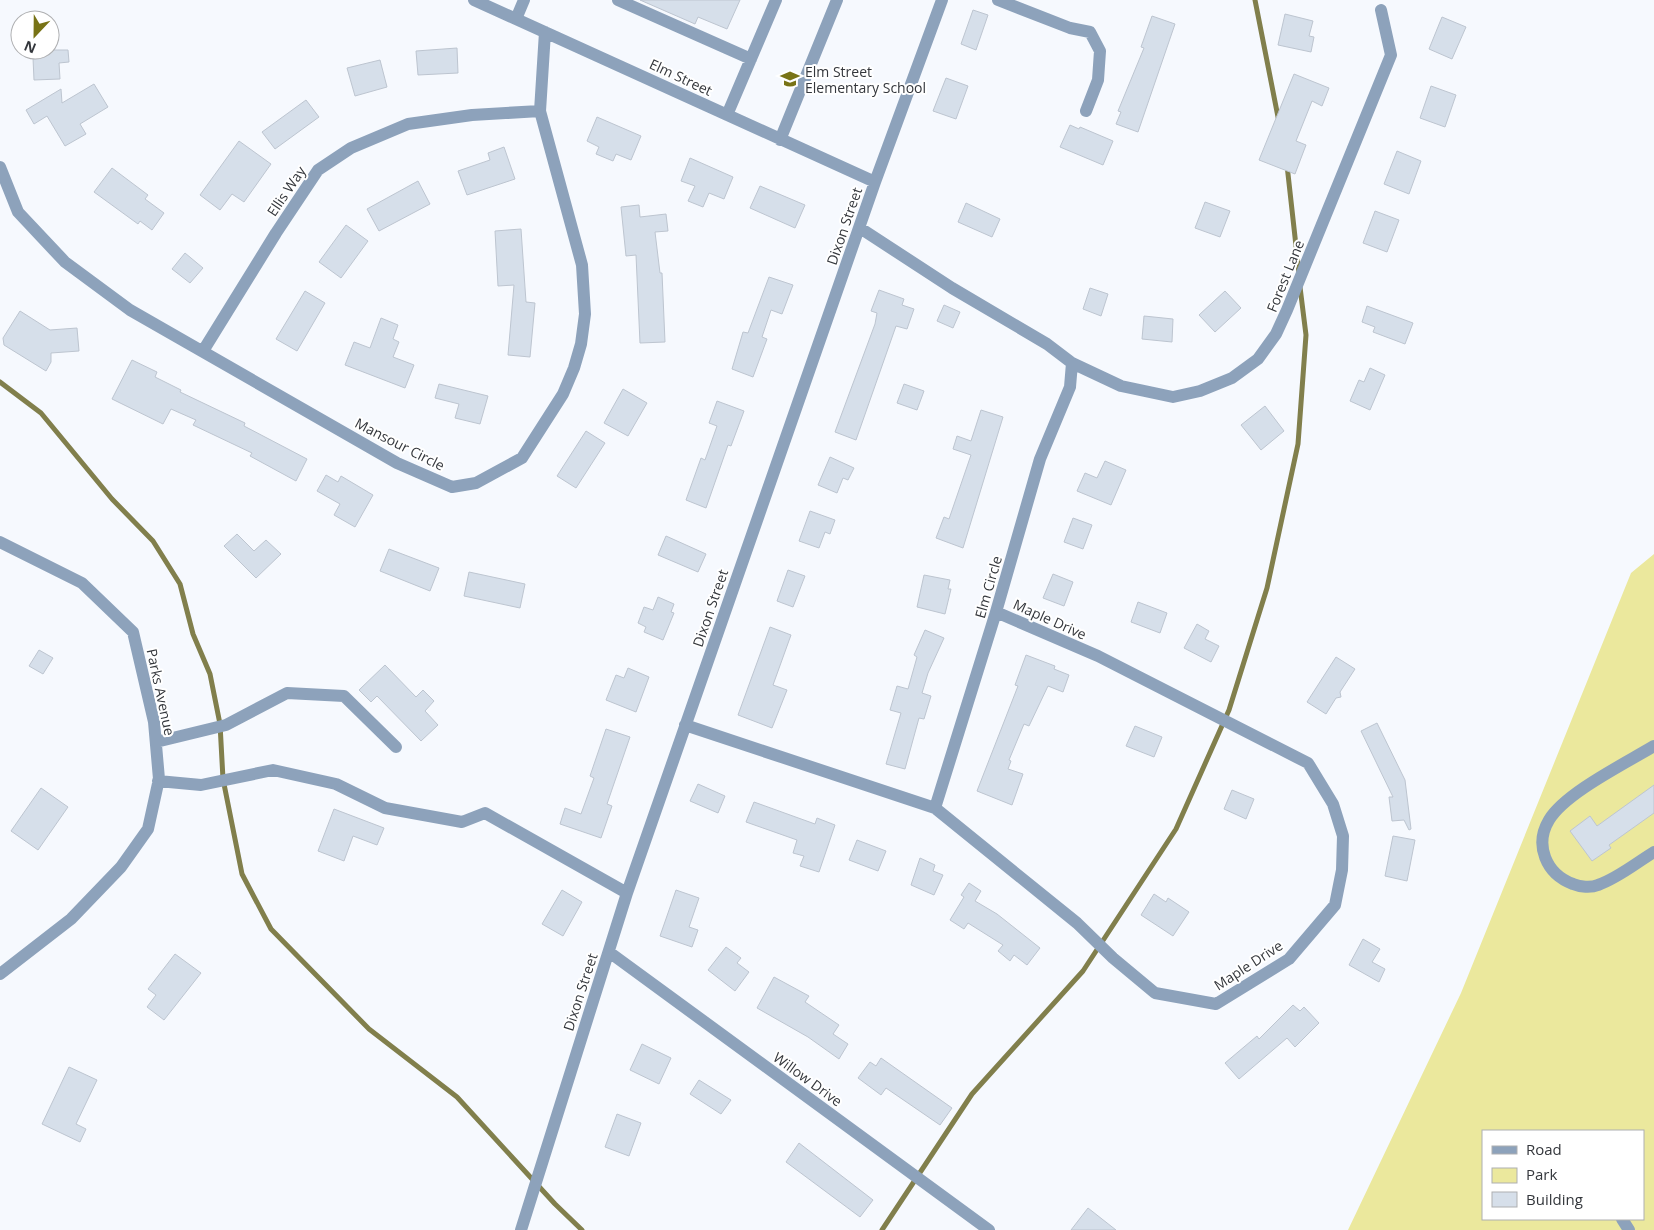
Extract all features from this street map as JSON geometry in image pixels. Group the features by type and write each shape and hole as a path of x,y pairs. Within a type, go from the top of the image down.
{"street":[{"name":"Elm Street","path":"474,0 875,182"},
{"path":"516,19 524,0"},
{"path":"618,0 751,59"},
{"path":"727,115 776,0"},
{"path":"780,140 837,0"},
{"name":"Dixon Street","path":"521,1230 627,893 875,182 942,0"},
{"path":"998,0 1070,28 1090,32 1100,51 1098,80 1086,111"},
{"name":"Forest Lane","path":"1072,363 1120,386 1173,397 1200,391 1232,378 1258,359 1276,334 1287,310 1391,55 1381,10"},
{"name":"Mansour Circle","path":"0,167 18,212 65,262 130,310 398,463 452,487 476,483 522,458 563,394 574,368 581,344 585,314 582,265 540,111 545,32"},
{"name":"Ellis Way","path":"203,351 276,233 318,170 350,148 408,124 472,115 540,111"},
{"path":"860,228 952,288 1047,344 1072,363"},
{"name":"Elm Circle","path":"935,808 996,612 1040,460 1070,387 1072,363"},
{"name":"Parks Avenue","path":"0,542 82,583 133,632 154,722 158,781 148,829 121,868 71,919 1,976"},
{"name":"Maple Drive","path":"935,808 1077,923 1114,958 1155,992 1216,1004 1289,960 1336,905 1342,870 1343,836 1333,804 1308,763 1098,656 996,612"},
{"path":"156,742 226,724 287,693 344,696 396,747"},
{"path":"685,725 935,808"},
{"path":"1654,746 1564,801 1549,818 1542,834 1543,852 1549,868 1561,879 1580,887 1597,886 1654,852"},
{"path":"158,781 201,785 273,770 336,784 385,808 462,822 485,813 627,893"},
{"name":"Willow Drive","path":"609,952 989,1230"}],"green space":[{"path":"1654,554 1654,1230 1348,1230 1461,993 1631,573"}],"building":[{"path":"640,0 740,0 727,29 698,17 695,24"},
{"path":"973,10 988,15 976,50 961,44"},
{"path":"1285,14 1313,21 1309,36 1314,37 1311,52 1278,45"},
{"path":"1152,16 1175,24 1138,132 1116,124 1121,112 1118,111 1144,48 1141,47"},
{"path":"1442,17 1466,27 1452,59 1429,49"},
{"path":"457,48 458,73 418,75 416,51"},
{"path":"60,50 68,50 69,62 59,63 60,79 34,80 33,60 60,60"},
{"path":"380,60 387,87 355,96 347,68"},
{"path":"1294,74 1329,88 1322,106 1312,101 1296,141 1306,145 1295,174 1259,160"},
{"path":"946,78 968,86 956,119 933,111"},
{"path":"94,84 108,107 80,124 86,134 65,146 47,116 34,124 26,110 61,89 62,103"},
{"path":"1431,86 1456,95 1445,127 1420,118"},
{"path":"306,100 319,117 275,149 262,132"},
{"path":"597,117 641,136 631,160 616,154 613,161 596,154 599,147 587,141"},
{"path":"1070,125 1079,129 1080,127 1113,141 1103,165 1060,147"},
{"path":"239,141 271,164 244,202 232,194 220,210 200,195"},
{"path":"504,147 515,179 467,195 458,171 490,160 488,153"},
{"path":"1397,151 1421,161 1409,194 1384,184"},
{"path":"690,158 733,177 724,199 709,193 703,207 688,201 695,186 681,181"},
{"path":"112,168 148,195 145,199 164,213 152,230 140,221 138,224 94,192"},
{"path":"418,181 430,204 379,231 367,209"},
{"path":"760,186 805,205 795,228 750,208"},
{"path":"1205,202 1230,211 1220,237 1195,228"},
{"path":"966,203 1000,219 992,237 958,222"},
{"path":"639,205 640,217 666,214 668,231 655,232 660,273 662,273 665,342 640,343 636,255 626,256 621,207"},
{"path":"1375,211 1399,220 1387,252 1363,243"},
{"path":"346,225 368,241 341,278 319,262"},
{"path":"521,229 526,302 535,303 530,357 508,355 514,285 498,286 495,231"},
{"path":"185,253 203,268 190,283 172,269"},
{"path":"769,277 793,285 782,314 771,310 762,337 767,339 753,377 732,369 743,332 748,333"},
{"path":"1090,288 1108,294 1101,316 1083,309"},
{"path":"879,290 904,299 902,305 914,309 907,329 896,326 856,440 835,432 875,324 877,313 871,311"},
{"path":"305,291 325,303 297,351 276,339"},
{"path":"1225,291 1241,308 1215,332 1199,315"},
{"path":"944,305 960,312 953,328 937,321"},
{"path":"1367,306 1413,323 1405,344 1373,332 1375,327 1362,322"},
{"path":"20,311 50,330 77,328 79,351 51,353 51,362 46,371 4,345 3,338"},
{"path":"1144,316 1173,319 1172,342 1142,339"},
{"path":"381,318 398,325 393,339 399,342 393,357 414,365 405,388 345,365 354,342 370,348"},
{"path":"132,360 157,372 155,377 181,390 180,392 245,423 244,426 307,459 296,481 250,456 252,453 193,425 196,420 171,409 163,424 112,399"},
{"path":"1370,368 1385,375 1370,410 1350,401 1359,380 1364,382"},
{"path":"439,384 488,396 480,424 455,418 459,404 435,398"},
{"path":"904,384 924,391 917,410 897,403"},
{"path":"623,389 647,403 628,436 604,423"},
{"path":"717,401 744,411 731,446 728,445 706,508 686,500 701,458 705,460 717,426 709,423"},
{"path":"1265,406 1284,431 1261,450 1241,425"},
{"path":"981,410 1003,417 963,548 936,538 944,517 949,519 971,455 953,449 957,436 971,441"},
{"path":"586,431 605,443 576,488 557,476"},
{"path":"830,457 854,468 848,480 843,478 837,493 818,485"},
{"path":"1105,461 1126,470 1111,505 1077,491 1085,473 1097,478"},
{"path":"326,475 338,482 341,476 373,495 355,527 334,515 340,504 317,491"},
{"path":"810,511 835,520 830,534 825,532 819,548 799,541"},
{"path":"1073,518 1092,525 1083,549 1064,542"},
{"path":"237,534 254,551 266,540 281,554 256,578 224,546"},
{"path":"666,536 706,554 698,572 658,555"},
{"path":"389,549 439,568 430,591 380,571"},
{"path":"788,570 805,576 793,607 777,601"},
{"path":"469,572 525,584 520,608 464,596"},
{"path":"1053,574 1073,582 1064,606 1043,598"},
{"path":"924,575 950,580 948,589 951,589 945,614 917,607"},
{"path":"658,597 674,604 671,612 674,613 663,640 644,632 646,627 638,623 644,607 653,610"},
{"path":"1138,602 1167,613 1160,633 1131,622"},
{"path":"1197,624 1209,631 1205,639 1219,646 1211,662 1184,648"},
{"path":"770,627 791,635 773,685 787,690 772,728 738,715"},
{"path":"925,630 944,638 928,673 922,693 931,696 924,719 919,718 905,769 886,764 901,713 890,710 897,686 908,689 917,657 914,655"},
{"path":"39,650 53,658 43,674 29,666"},
{"path":"1026,655 1055,666 1054,669 1069,675 1063,692 1048,686 1029,726 1024,724 1009,760 1011,761 1008,769 1023,774 1012,805 977,791 1018,686 1015,685"},
{"path":"1336,657 1355,669 1340,692 1341,697 1336,698 1326,714 1307,702"},
{"path":"385,665 416,697 423,690 434,701 425,711 438,725 421,741 377,696 371,702 359,690"},
{"path":"628,668 649,677 636,712 606,700 616,675 624,678"},
{"path":"1377,723 1405,780 1411,829 1409,830 1404,820 1392,821 1389,797 1393,797 1361,731"},
{"path":"1135,726 1162,737 1154,757 1126,746"},
{"path":"606,729 630,737 607,804 612,806 601,838 560,824 565,808 581,814 594,778 590,776"},
{"path":"698,784 725,796 718,813 690,801"},
{"path":"1654,785 1654,813 1609,845 1611,848 1592,861 1570,831 1590,816 1597,826"},
{"path":"41,788 68,807 38,850 11,831"},
{"path":"1232,790 1254,799 1246,819 1224,809"},
{"path":"754,802 815,824 817,818 835,825 819,872 800,866 804,856 793,853 797,840 746,822"},
{"path":"334,809 384,828 377,845 353,836 344,861 318,851"},
{"path":"1393,836 1415,840 1407,881 1385,876"},
{"path":"857,840 886,851 878,871 849,860"},
{"path":"920,858 935,865 933,871 943,875 934,895 911,885"},
{"path":"969,883 981,891 975,901 997,914 1040,948 1027,965 1014,955 1010,961 998,951 1003,945 968,923 964,929 950,920 964,897 961,895"},
{"path":"562,890 582,902 563,936 542,924"},
{"path":"676,890 699,898 689,927 698,930 692,947 660,936"},
{"path":"1154,894 1166,902 1168,898 1189,912 1173,936 1141,915"},
{"path":"1363,939 1380,949 1372,962 1385,969 1379,982 1349,965"},
{"path":"726,947 741,958 737,963 749,972 735,991 708,970"},
{"path":"175,954 201,973 164,1020 147,1007 156,995 148,989"},
{"path":"774,977 809,996 805,1002 839,1025 833,1034 848,1044 839,1059 808,1037 757,1008"},
{"path":"1293,1005 1300,1011 1304,1007 1319,1023 1295,1047 1287,1038 1239,1079 1225,1063 1257,1036 1259,1039"},
{"path":"642,1044 671,1058 659,1084 630,1070"},
{"path":"881,1058 952,1108 940,1125 886,1088 881,1095 858,1078 870,1062 876,1066"},
{"path":"69,1067 97,1080 76,1124 86,1129 80,1142 42,1124"},
{"path":"699,1080 731,1100 721,1114 690,1094"},
{"path":"617,1114 641,1123 629,1156 605,1147"},
{"path":"799,1143 873,1200 860,1217 786,1162"},
{"path":"1088,1208 1116,1230 1071,1230"}],"waterway":[{"path":"1255,0 1279,122"},
{"path":"1287,165 1299,273"},
{"path":"882,1230 972,1094 1083,971 1176,829 1229,710 1267,588 1298,444 1306,335 1300,287"},
{"path":"0,382 41,413 112,499 153,541 180,584 193,634 210,674 220,724 223,779 242,874 271,929 369,1029 457,1097 555,1204 582,1230"}],"place":[{"name":"Elm Street Elementary School","path":"790,79"}]}
